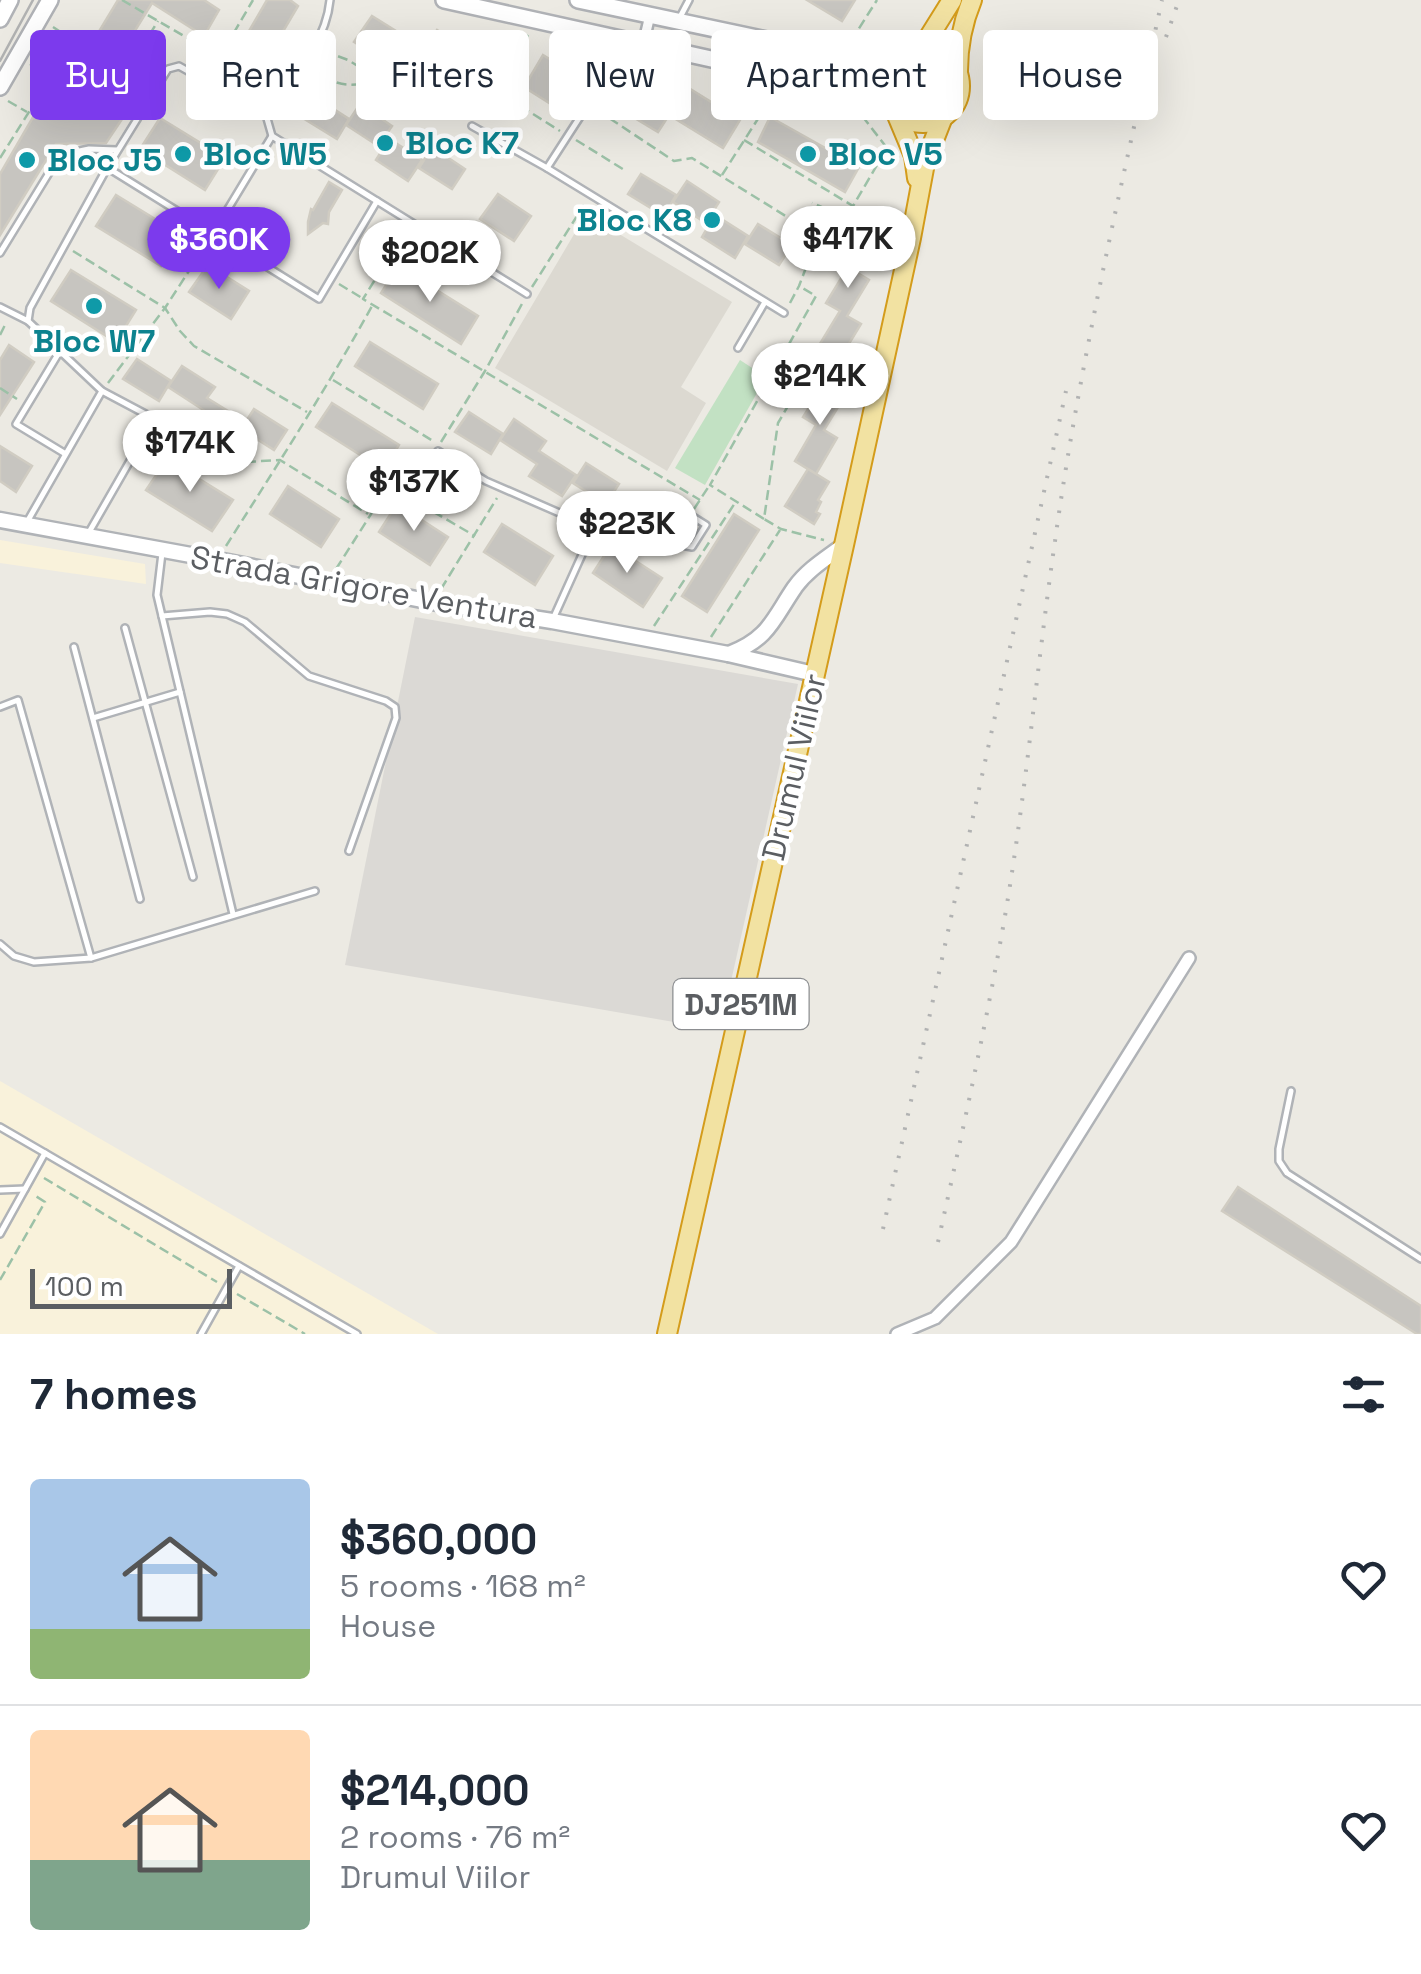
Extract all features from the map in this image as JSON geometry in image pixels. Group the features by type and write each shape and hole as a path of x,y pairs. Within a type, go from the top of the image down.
{"highway":[{"path":"933,30 952,0"},
{"name":"DJ251M","path":"961,30 972,0"},
{"name":"Drumul Viilor","path":"898,120 914,156 918,198"},
{"path":"912,120 936,120"},
{"name":"Drumul Viilor","path":"667,1334 844,545 928,150 941,120"}],"main road":[{"path":"0,19 10,0"},
{"path":"0,87 50,0"},
{"path":"444,0 579,30"},
{"path":"578,0 720,30"}],"street":[{"path":"642,30 650,15"},
{"name":"Strada Grigore Ventura","path":"0,520 728,654 814,674"},
{"path":"728,654 760,638 810,570 844,545"},
{"path":"897,1334 935,1318 1011,1242 1189,958"}],"lane":[{"path":"321,30 330,0"},
{"path":"678,21 689,0"},
{"path":"28,322 30,308 136,120"},
{"path":"267,120 272,136 528,294"},
{"path":"547,168 577,120"},
{"path":"472,126 784,313"},
{"path":"214,233 272,136"},
{"path":"0,253 60,155 89,149 118,150"},
{"path":"108,168 319,299 377,201"},
{"path":"738,348 765,302"},
{"path":"0,308 28,322 102,390 236,462"},
{"path":"60,350 16,424 65,454"},
{"path":"25,525 102,390"},
{"path":"87,536 154,419"},
{"path":"439,448 486,481 594,528 692,547 706,525 674,506"},
{"path":"552,621 594,528"},
{"path":"163,550 156,595 233,914"},
{"path":"162,616 228,614 244,622 309,676 394,706 396,718 348,851"},
{"path":"125,628 193,877"},
{"path":"74,647 140,899"},
{"path":"93,718 180,692"},
{"path":"0,707 18,700 91,958"},
{"path":"0,944 14,956 34,962 91,958 315,891"},
{"path":"1291,1091 1279,1149 1279,1161 1287,1173 1421,1259"},
{"path":"0,1126 357,1334"},
{"path":"0,1234 45,1153"},
{"path":"0,1190 25,1189"},
{"path":"200,1334 239,1266"}],"path":[{"path":"122,0 186,37"},
{"path":"236,30 253,0"},
{"path":"858,30 877,0"},
{"path":"40,18 58,30"},
{"path":"152,30 158,20"},
{"path":"529,32 536,20"},
{"path":"18,56 30,64"},
{"path":"0,96 29,113 0,158"},
{"path":"612,120 674,160 692,158 818,236"},
{"path":"722,176 757,120"},
{"path":"784,313 818,236 853,206 887,148 864,120"},
{"path":"744,140 911,238"},
{"path":"410,497 590,195"},
{"path":"812,204 842,215"},
{"path":"363,299 411,222"},
{"path":"102,390 166,308 214,233"},
{"path":"65,246 166,308 194,346 309,412"},
{"path":"332,280 700,500"},
{"path":"690,515 816,296 799,286"},
{"path":"218,560 332,379 373,304"},
{"path":"0,335 11,314"},
{"path":"786,349 874,403"},
{"path":"764,519 778,423 812,365"},
{"path":"332,379 439,448"},
{"path":"0,388 27,405"},
{"path":"236,462 280,460 369,515"},
{"path":"710,485 780,529 844,545"},
{"path":"328,581 389,486 475,536"},
{"path":"432,602 503,488"},
{"path":"645,639 735,502"},
{"path":"702,650 780,529"},
{"path":"34,1172 304,1334"},
{"path":"0,1280 45,1202 25,1189"}],"shaded area":[{"path":"586,214 732,302 681,387 706,403 667,471 495,368"},
{"path":"0,540 145,564 146,584 0,563"},
{"path":"415,617 798,684 720,1030 345,965"},
{"path":"0,1081 438,1334 0,1334"}],"green space":[{"path":"740,360 766,377 705,485 675,468"}],"building":[{"path":"118,0 204,0 219,10 207,30 195,30 152,3 135,30 100,30"},
{"path":"267,0 290,0 298,6 284,30 250,30"},
{"path":"807,0 855,0 842,21"},
{"path":"372,16 394,30 362,30"},
{"path":"543,55 549,59 549,103 529,90 529,79"},
{"path":"691,89 711,102 711,120 740,120 723,148 677,120 691,120"},
{"path":"356,110 356,120 383,120 392,126 385,136 422,160 408,181 376,160 383,149 346,125"},
{"path":"336,111 349,119 337,139 306,120 336,120"},
{"name":"Bloc J5","path":"31,120 121,120 106,143 56,144 0,235 0,174"},
{"name":"Bloc W5","path":"159,120 163,120 225,158 205,190 140,149"},
{"path":"638,120 666,120 658,132"},
{"name":"Bloc V5","path":"769,120 775,120 859,167 845,192 758,142"},
{"path":"432,147 465,169 452,189 419,168"},
{"path":"641,174 676,195 664,216 628,194"},
{"path":"687,181 719,202 712,213 748,236 735,258 702,237 709,225 673,202"},
{"path":"329,182 342,190 329,212 328,224 323,223 308,234 311,209"},
{"path":"498,194 531,216 514,241 480,219"},
{"path":"116,195 181,235 161,266 96,226"},
{"path":"857,223 878,236 856,272 869,280 847,316 861,324 839,360 818,347 840,311 826,303 848,267 835,259"},
{"path":"758,224 792,245 779,265 745,244"},
{"path":"208,265 249,291 231,319 189,292"},
{"path":"398,266 478,316 461,344 381,293"},
{"name":"Bloc W7","path":"71,270 136,310 116,342 51,301"},
{"path":"370,342 438,384 423,409 355,366"},
{"path":"9,345 34,362 0,415 0,360"},
{"path":"137,359 171,381 159,401 123,379"},
{"path":"182,366 215,387 207,398 244,421 230,443 198,422 205,411 168,387"},
{"path":"825,382 846,394 824,430 837,438 816,474 795,461 816,425 803,417"},
{"path":"332,403 399,445 384,470 316,427"},
{"path":"254,409 287,430 274,450 241,429"},
{"path":"469,412 503,434 491,454 455,432"},
{"path":"514,419 546,441 539,451 576,475 562,496 529,476 537,464 500,440"},
{"path":"0,446 32,466 16,492 0,481"},
{"path":"167,459 233,500 212,531 146,490"},
{"path":"586,463 619,484 606,504 573,483"},
{"path":"808,469 829,482 818,500 821,502 816,512 820,514 814,524 785,506"},
{"path":"288,486 339,519 321,547 270,514"},
{"path":"397,504 448,537 430,565 379,532"},
{"path":"734,514 759,530 707,612 682,596"},
{"path":"502,524 553,556 535,585 484,552"},
{"path":"611,545 662,578 643,607 593,573"},
{"path":"1238,1187 1421,1306 1421,1334 1222,1211"}],"tram line":[{"path":"0,61 33,0"}],"railway":[{"path":"938,1242 1005,916 1077,405 1162,0"},
{"path":"1166,37 1179,0"},
{"path":"883,1229 1066,391"}],"place":[{"name":"Bloc K7","path":"385,143"},
{"name":"Bloc W5","path":"183,154"},
{"name":"Bloc V5","path":"808,154"},
{"name":"Bloc J5","path":"27,160"},
{"name":"Bloc K8","path":"712,220"},
{"name":"Bloc W7","path":"94,306"}]}
